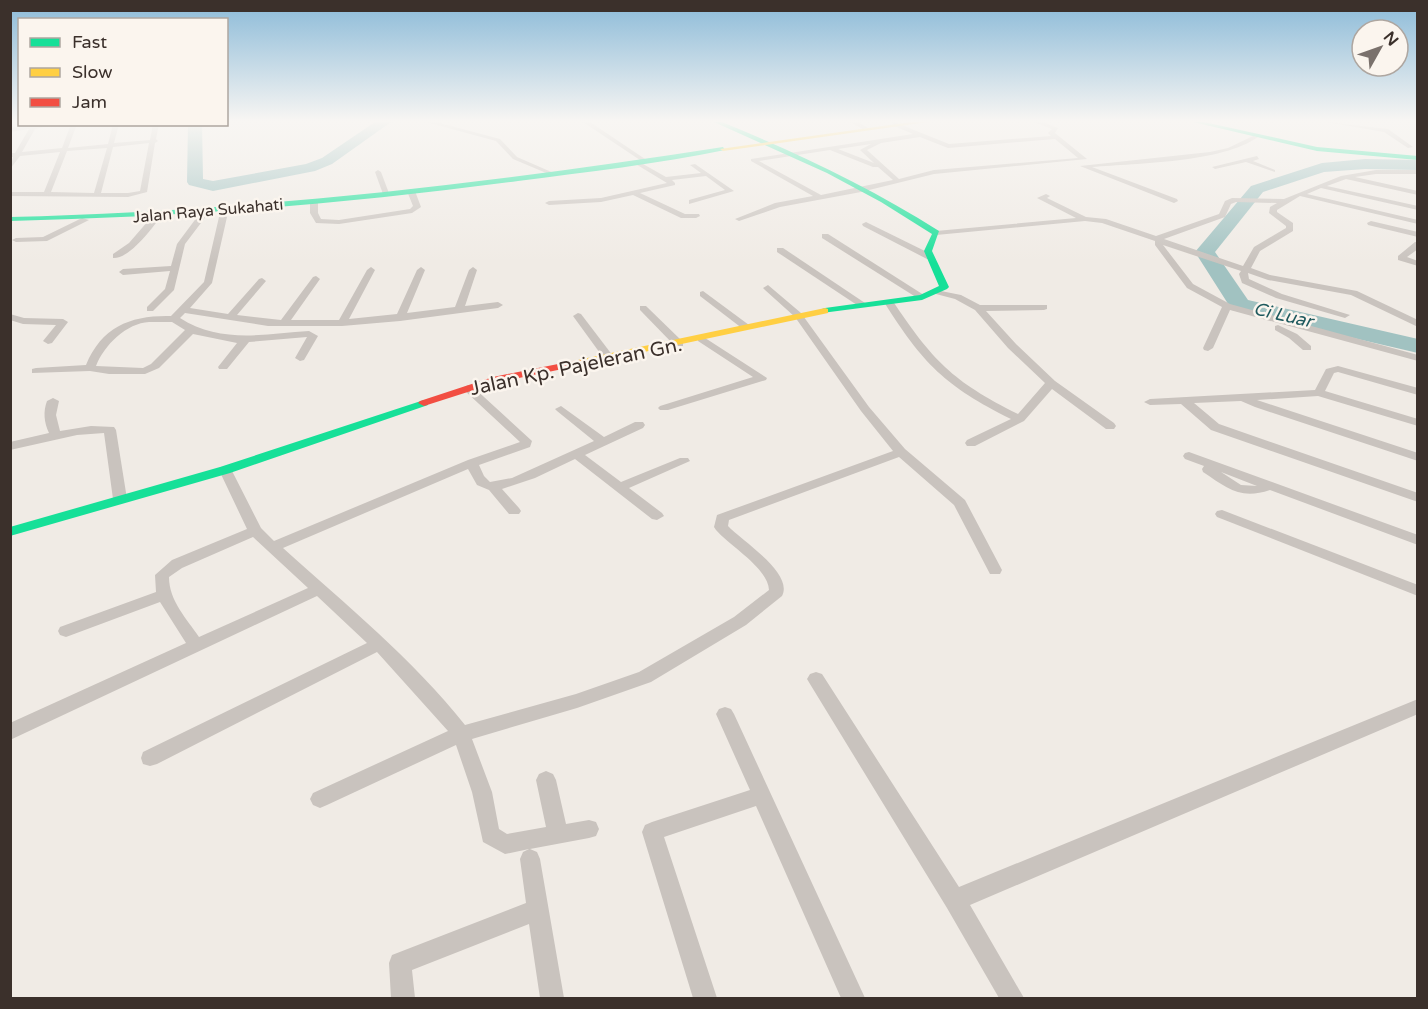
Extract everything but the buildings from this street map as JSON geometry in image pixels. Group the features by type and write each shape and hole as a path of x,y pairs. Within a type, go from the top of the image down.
{"main road":[{"name":"Jalan Raya Sukahati","path":"10,219 85,220 216,212 589,169"},
{"path":"822,169 895,206 936,232 929,248 930,257 944,287 939,292"},
{"name":"Jalan Kp. Pajeleran Gn.","path":"10,532 225,470 515,374 679,344 798,315 922,297 939,292"}],"street":[{"path":"47,194 57,169"},
{"path":"97,195 104,169"},
{"path":"10,194 136,194 145,191 149,169"},
{"path":"542,169 554,174"},
{"path":"549,203 601,200 673,185 651,169"},
{"path":"692,202 730,191 699,169"},
{"path":"769,169 822,198"},
{"path":"885,169 898,181"},
{"path":"739,219 778,205 958,169"},
{"path":"1091,169 1174,201"},
{"path":"1267,169 1272,171"},
{"path":"1345,315 1288,299 1251,284 1243,278 1257,249 1290,229 1290,225 1273,213 1274,209 1307,183 1329,174 1360,169"},
{"path":"1385,169 1418,171"},
{"path":"1160,238 1222,215 1228,204 1235,200 1302,195 1342,177 1376,172 1418,171"},
{"path":"378,172 387,194"},
{"path":"667,179 707,174"},
{"path":"1329,174 1418,193"},
{"path":"1307,183 1418,208"},
{"path":"314,202 314,213 319,221 339,222 412,211 417,207 411,191"},
{"path":"636,194 684,216 696,216"},
{"path":"1302,195 1418,222"},
{"path":"1046,196 1041,198 1085,219"},
{"path":"150,309 168,290 181,244 216,212"},
{"path":"174,319 185,310 208,283 216,212"},
{"path":"116,256 132,245 158,215"},
{"path":"936,232 1085,219 1103,221 1160,238 1286,282 1354,293 1418,324"},
{"path":"16,240 44,238 85,220"},
{"path":"1371,223 1418,235"},
{"path":"866,224 930,257"},
{"path":"825,236 922,297"},
{"path":"1160,238 1159,245 1190,286 1226,310 1279,328 1307,348"},
{"path":"1416,247 1401,258 1418,264"},
{"path":"780,250 863,305"},
{"path":"123,272 176,268"},
{"path":"342,323 371,270"},
{"path":"400,318 421,270"},
{"path":"459,309 473,270"},
{"path":"284,323 316,279"},
{"path":"232,315 262,282"},
{"path":"768,288 798,315 865,409 901,452 960,503 995,570"},
{"path":"939,292 958,297 978,308 991,324 1051,383 1110,426"},
{"path":"703,294 746,327"},
{"path":"889,302 918,348 941,374 963,390 1020,418"},
{"path":"185,310 284,323 342,323 498,305"},
{"path":"978,308 1044,307"},
{"path":"643,308 679,344"},
{"path":"1208,348 1226,310"},
{"path":"1226,310 1418,358"},
{"path":"578,316 609,358"},
{"path":"12,319 63,322 48,341"},
{"path":"90,368 93,357 132,323 141,320 174,319 191,330 217,338 244,341 309,334 313,336 312,339 300,358"},
{"path":"36,371 90,368 109,371 152,369 191,330"},
{"path":"1215,333 1229,336"},
{"path":"664,408 762,378 702,339"},
{"path":"224,367 244,341"},
{"path":"1319,393 1330,371 1338,369 1418,392"},
{"path":"971,443 1020,418 1051,383"},
{"path":"272,547 527,442 468,388"},
{"path":"1150,402 1319,393 1418,423"},
{"path":"1243,397 1259,405 1418,457"},
{"path":"1184,400 1215,427 1418,498"},
{"path":"54,401 50,412 52,429 57,437"},
{"path":"561,409 602,441"},
{"path":"493,487 506,485 639,425"},
{"path":"10,446 105,428 111,430 120,499"},
{"path":"320,799 461,735 577,701 645,677 740,621 773,597 778,587 768,570 728,537 721,527 722,518 901,452"},
{"path":"576,454 657,516"},
{"path":"1269,486 1253,493 1245,492 1189,456 1418,540"},
{"path":"620,488 684,461"},
{"path":"472,463 473,470 482,481 493,487 514,511"},
{"path":"225,470 255,531 379,644 445,713 461,735 482,792 489,834 494,839 505,844 589,829"},
{"path":"1222,514 1418,591"},
{"path":"196,645 164,595 161,585 162,576 169,569 255,531"},
{"path":"10,732 319,589"},
{"path":"66,631 164,595"},
{"path":"150,758 379,644"},
{"path":"816,679 955,900 1012,999"},
{"path":"955,900 1418,706"},
{"path":"725,714 853,999"},
{"path":"546,780 558,835"},
{"path":"705,999 652,832 762,795"},
{"path":"530,859 552,999"},
{"path":"403,999 400,963 537,910"}],"waterway":[{"path":"195,169 195,182 213,186 304,169"},
{"name":"Ci Luar","path":"1319,169 1257,189 1205,252 1240,305 1418,346"}],"traffic: fast":[{"path":"10,219 189,213 278,206 368,198 593,169"},
{"path":"824,169 884,201 936,233 928,251 944,287 922,297 825,311"},
{"path":"10,532 225,470 424,403"}],"traffic: slow":[{"path":"578,363 825,311"}],"traffic: jam":[{"path":"424,403 497,379 578,363"}]}
